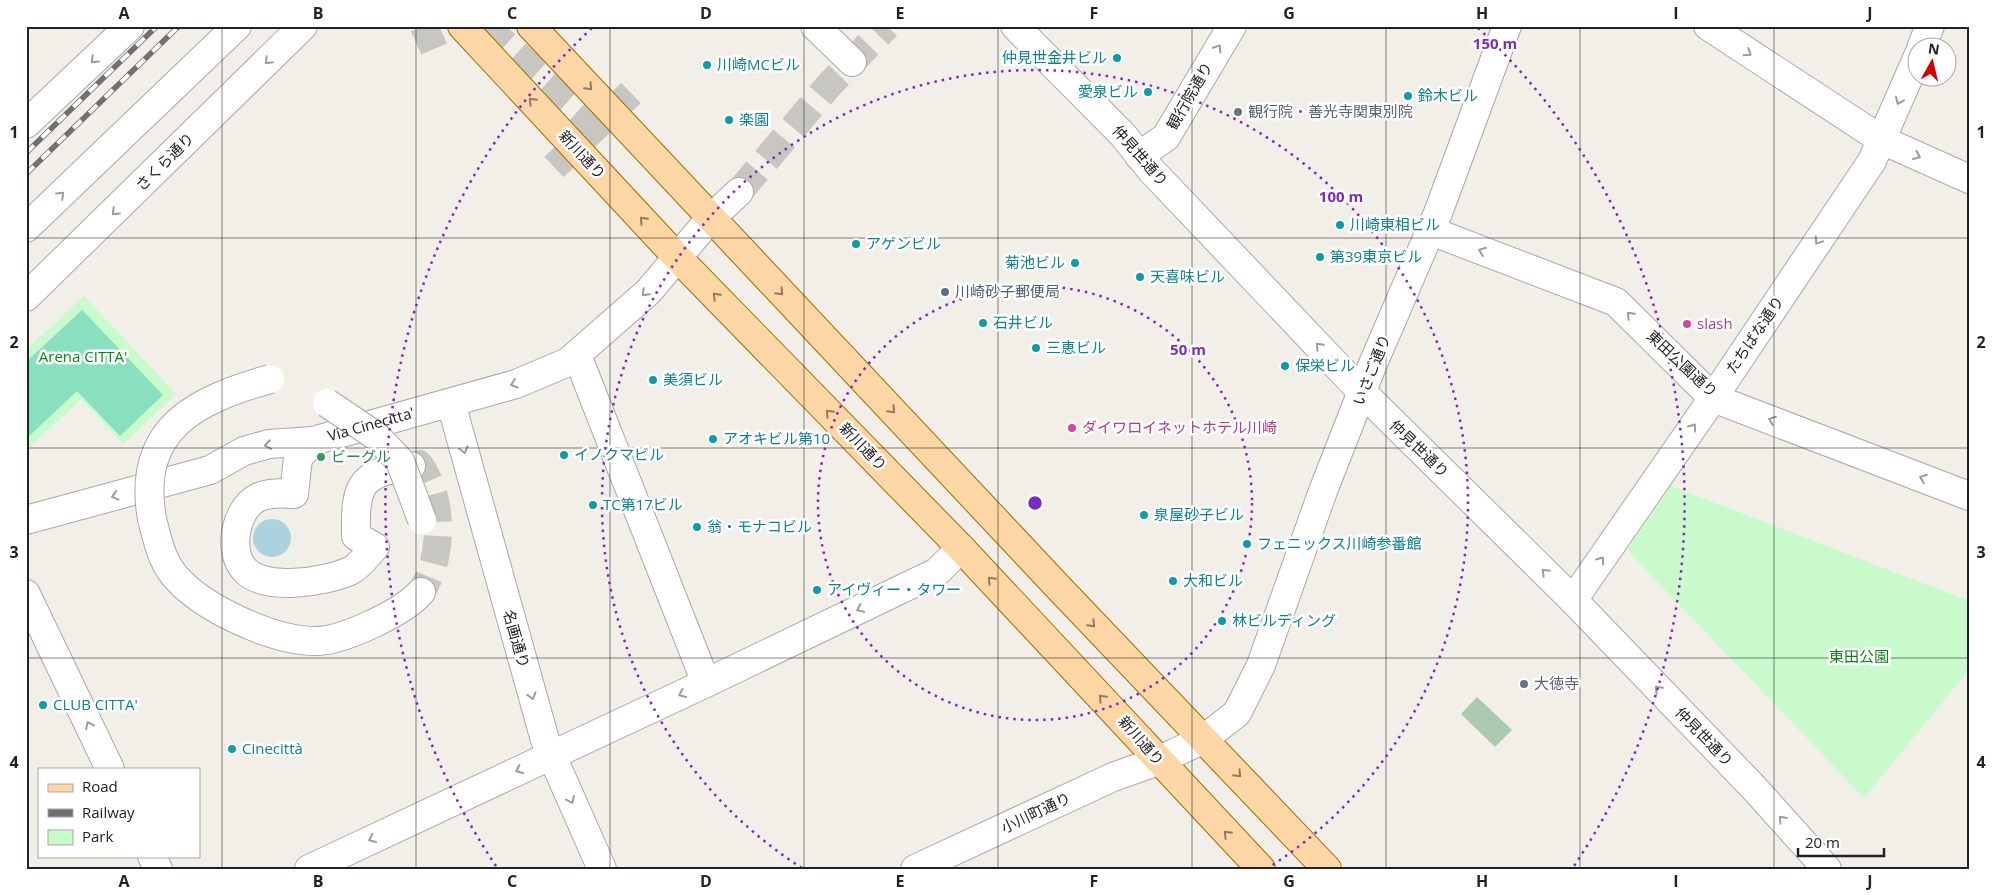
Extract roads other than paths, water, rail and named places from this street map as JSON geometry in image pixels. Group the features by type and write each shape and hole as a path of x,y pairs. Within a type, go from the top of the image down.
{"main road":[{"name":"新川通り","path":"462,26 676,256 961,548 1123,720 1158,761 1261,869"},
{"path":"541,29 710,219 1146,681 1204,739 1327,869"}],"street":[{"path":"26,124 130,26"},
{"path":"26,228 237,26"},
{"name":"さくら通り","path":"26,297 303,26"},
{"path":"815,26 852,62"},
{"name":"仲見世通り","path":"1015,26 1123,134 1138,156 1362,392 1573,600 1755,789 1827,869"},
{"name":"観行院通り","path":"1138,156 1166,137 1232,26"},
{"name":"いさご通り","path":"1237,713 1261,665 1323,491 1362,392 1431,231 1506,26"},
{"path":"1708,26 1882,140 1969,179"},
{"path":"1925,38 1930,26"},
{"name":"たちばな通り","path":"1573,600 1713,398 1872,161 1908,79"},
{"name":"Via Cinecitta'","path":"26,520 210,470 244,451 269,444 313,441 451,403 516,384 568,362 648,292 676,256 710,219 739,192"},
{"name":"東田公園通り","path":"1431,231 1616,302 1713,398 1969,496"},
{"path":"577,355 706,683"},
{"path":"270,379 212,398 195,408 166,433 151,474 148,500 164,562 188,589 205,602 273,632 316,641 335,639 394,613 414,600 421,592"},
{"path":"327,403 376,436 400,461 422,520"},
{"name":"名画通り","path":"451,403 551,756 602,869"},
{"path":"313,441 298,458 294,494 274,493 256,498 243,511 237,527 236,559 245,571 256,578 282,585 351,571 375,547 356,536 356,496 365,482 388,469 411,466"},
{"path":"309,869 706,683 937,572 961,548"},
{"path":"26,594 110,768"},
{"name":"小川町通り","path":"915,869 1114,777 1158,761 1204,739 1237,713"}],"water":[{"path":"272,519 286,524 291,538 286,552 272,557 258,552 253,538 258,524"}],"tunnel":[{"path":"424,26 434,49"},
{"path":"485,26 597,126"},
{"path":"739,192 830,84 887,26"},
{"path":"554,167 631,93"},
{"path":"411,466 419,464 433,493 437,510 438,528 434,562 429,578 421,592"}],"railway":[{"path":"26,153 157,26"},
{"path":"26,174 179,26"}],"place":[{"name":"仲見世金井ビル","path":"1117,58"},
{"name":"川崎MCビル","path":"707,65"},
{"name":"愛泉ビル","path":"1148,92"},
{"name":"鈴木ビル","path":"1408,96"},
{"name":"観行院・善光寺関東別院","path":"1238,112"},
{"name":"楽園","path":"729,120"},
{"name":"川崎東相ビル","path":"1340,225"},
{"name":"アゲンビル","path":"856,244"},
{"name":"第39東京ビル","path":"1320,257"},
{"name":"菊池ビル","path":"1075,263"},
{"name":"天喜味ビル","path":"1140,277"},
{"name":"川崎砂子郵便局","path":"945,292"},
{"name":"石井ビル","path":"983,323"},
{"name":"slash","path":"1687,324"},
{"name":"三恵ビル","path":"1036,348"},
{"name":"保栄ビル","path":"1285,366"},
{"name":"美須ビル","path":"653,380"},
{"name":"ダイワロイネットホテル川崎","path":"1072,428"},
{"name":"アオキビル第10","path":"713,439"},
{"name":"イノクマビル","path":"564,455"},
{"name":"ビーグル","path":"321,457"},
{"name":"TC第17ビル","path":"593,505"},
{"name":"泉屋砂子ビル","path":"1144,515"},
{"name":"翁・モナコビル","path":"697,527"},
{"name":"フェニックス川崎参番館","path":"1247,544"},
{"name":"大和ビル","path":"1173,581"},
{"name":"アイヴィー・タワー","path":"817,590"},
{"name":"林ビルディング","path":"1222,621"},
{"name":"大徳寺","path":"1524,684"},
{"name":"CLUB CITTA'","path":"43,705"},
{"name":"Cinecittà","path":"232,749"}],"park label":[{"name":"Arena CITTA'","path":"83,357"},
{"name":"東田公園","path":"1859,657"}]}
